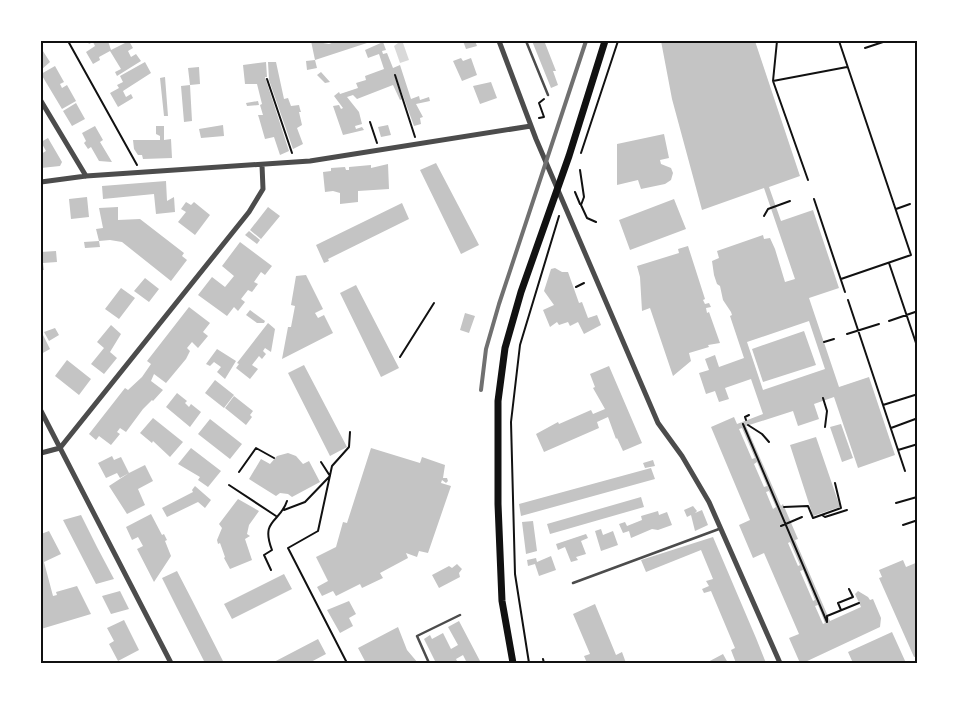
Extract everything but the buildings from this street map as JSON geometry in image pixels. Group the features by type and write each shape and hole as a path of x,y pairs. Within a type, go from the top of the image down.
{"main road":[{"path":"513,663 502,602 497,450 498,401 505,348 521,292 568,158 605,41"}],"street":[{"path":"499,41 531,126 658,423 682,456 709,502 780,663"},
{"path":"41,101 86,176"},
{"path":"41,182 86,176 142,174 310,161 531,126"},
{"path":"41,453 60,448 260,197 263,189 262,164"},
{"path":"41,411 171,663"}],"lane":[{"path":"526,41 548,95"},
{"path":"573,583 721,528"},
{"path":"429,663 417,636 460,615"}],"path":[{"path":"68,41 142,174"},
{"path":"579,158 618,41"},
{"path":"777,41 772,78 808,180"},
{"path":"839,41 911,255 841,279"},
{"path":"864,48 886,41"},
{"path":"773,81 847,66"},
{"path":"395,75 406,102 417,144"},
{"path":"768,79 772,78"},
{"path":"267,79 293,155"},
{"path":"539,118 544,117 540,107"},
{"path":"370,122 378,150"},
{"path":"580,170 584,197 581,205"},
{"path":"575,192 587,218 596,222"},
{"path":"814,199 845,292"},
{"path":"764,216 768,209 790,201"},
{"path":"896,210 910,204"},
{"path":"530,663 515,574 512,422 520,345 557,224"},
{"path":"889,263 918,349"},
{"path":"576,287 584,284"},
{"path":"848,300 904,471"},
{"path":"400,357 434,303"},
{"path":"889,321 918,311"},
{"path":"847,334 880,324"},
{"path":"824,342 834,339"},
{"path":"883,405 918,394"},
{"path":"823,398 827,411 825,427"},
{"path":"746,420 745,418 749,415"},
{"path":"891,428 918,418"},
{"path":"743,424 828,622 827,616 859,603"},
{"path":"748,425 762,434 769,442"},
{"path":"346,663 288,548 318,531 332,466 349,447 350,432"},
{"path":"898,450 918,444"},
{"path":"239,472 256,448 274,458"},
{"path":"321,462 330,476"},
{"path":"272,570 264,555 272,550 268,532 276,516 284,510 305,502 330,476"},
{"path":"784,507 808,506 813,518 842,508 835,483"},
{"path":"229,485 276,516"},
{"path":"896,503 917,497"},
{"path":"284,510 287,502"},
{"path":"822,515 825,517 846,510"},
{"path":"781,526 802,517"},
{"path":"903,525 918,520"},
{"path":"841,610 838,603 853,597 849,589"},
{"path":"543,658 544,663"}],"shaded area":[{"path":"398,43 403,43 409,60 400,63 394,46"}],"railway":[{"path":"481,390 486,349 499,304 586,41"}]}
